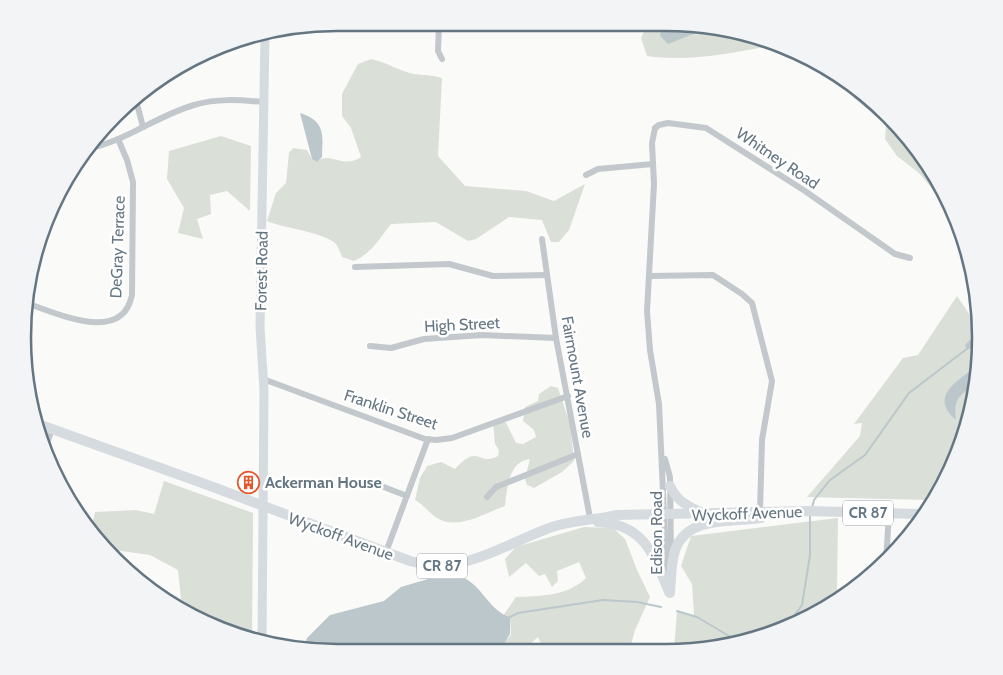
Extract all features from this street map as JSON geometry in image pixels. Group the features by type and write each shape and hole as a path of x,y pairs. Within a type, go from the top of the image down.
{"main road":[{"name":"Forest Road","path":"262,634 263,379 260,327 265,40"},
{"name":"Wyckoff Avenue","path":"45,426 420,564 455,565 488,555 537,533 572,522 622,514 667,515 811,511 916,514"},
{"path":"670,486 675,496 684,504 704,514"},
{"path":"670,593 674,554 678,543 690,529 701,525 760,518 784,512"},
{"path":"572,522 609,523 632,531 644,542 655,558 670,593"}],"street":[{"path":"438,31 438,51 442,59"},
{"path":"99,146 183,109 207,102 233,100 264,102"},
{"path":"138,106 143,127"},
{"name":"Whitney Road","path":"653,164 654,134 659,125 685,124 706,128 805,192 895,254 910,258"},
{"name":"DeGray Terrace","path":"33,305 100,324 114,320 128,308 132,295 133,182 127,160 118,139"},
{"path":"586,175 598,169 653,164"},
{"name":"Edison Road","path":"653,164 649,336 660,404 670,593"},
{"name":"Fairmount Avenue","path":"542,239 556,338 590,518"},
{"path":"355,267 454,265 493,276 547,275"},
{"path":"649,276 713,275 752,303 772,381 762,440 760,512"},
{"name":"High Street","path":"370,346 391,348 424,339 482,336 556,338"},
{"name":"Franklin Street","path":"263,379 428,439 452,438 568,396"},
{"path":"49,438 52,429"},
{"path":"386,552 428,439"},
{"name":"Edison Road","path":"662,446 670,486 667,515"},
{"path":"487,497 496,487 578,454"},
{"path":"371,482 407,496"},
{"path":"887,549 889,513"}],"shaded area":[{"path":"644,31 661,31 660,36 688,36 701,34 725,37 762,47 727,54 663,58 647,56 641,38"},
{"path":"661,31 699,33 668,44 660,36"},
{"path":"371,59 409,73 442,78 438,156 465,186 526,191 554,201 585,184 569,230 559,242 551,242 542,220 509,217 476,239 468,241 436,222 391,224 371,250 354,261 342,257 336,244 329,239 267,221 276,193 286,183 289,153 293,148 307,150 312,159 317,162 326,158 348,162 361,157 351,128 342,116 342,94 358,64"},
{"path":"853,96 885,124 854,98"},
{"path":"300,113 314,120 321,129 322,157 317,162 312,159"},
{"path":"886,125 920,167 935,192 919,173 897,156 885,139"},
{"path":"221,136 251,146 250,211 227,191 210,195 211,214 197,219 203,239 178,233 184,208 167,179 169,151"},
{"path":"957,296 971,317 971,358 966,397 948,455 925,500 807,497 860,436 862,423 854,424 903,358 918,355"},
{"path":"972,338 971,348 967,349 965,345"},
{"path":"970,371 967,391 957,401 955,410 956,420 945,404 945,397 954,384"},
{"path":"551,386 558,388 570,424 574,461 562,472 534,488 527,485 525,479 530,459 523,461 513,470 510,477 505,506 462,522 445,522 431,514 415,500 420,478 427,466 441,462 455,469 469,457 491,459 498,456 499,450 495,444 493,423 499,419 506,423 516,443 523,444 536,437 534,430 523,421 525,407 538,401 539,394"},
{"path":"164,481 253,513 252,631 220,620 181,601 178,570 150,555 118,550 93,521 95,512 136,510 154,514"},
{"path":"838,518 837,591 801,612 764,627 725,638 675,644 677,611 694,615 692,584 681,566 691,536"},
{"path":"584,527 613,528 625,539 650,597 635,630 631,644 541,644 538,637 530,644 506,644 505,642 511,635 510,618 503,616 516,597 563,592 586,578 579,562 557,571 558,581 552,587 545,574 539,576 526,563 509,577 505,559 516,547"},
{"path":"438,576 462,577 475,586 496,609 510,617 510,634 504,644 338,644 306,642 307,638 330,615 384,601 401,587"}],"waterway":[{"path":"812,508 814,500 830,480 865,455 909,393 968,348"},
{"path":"795,615 802,605 810,555 810,515"},
{"path":"508,618 518,613 603,600 637,602 661,607"},
{"path":"677,611 697,617 730,637"}],"place":[{"name":"Ackerman House","path":"249,482"}]}
